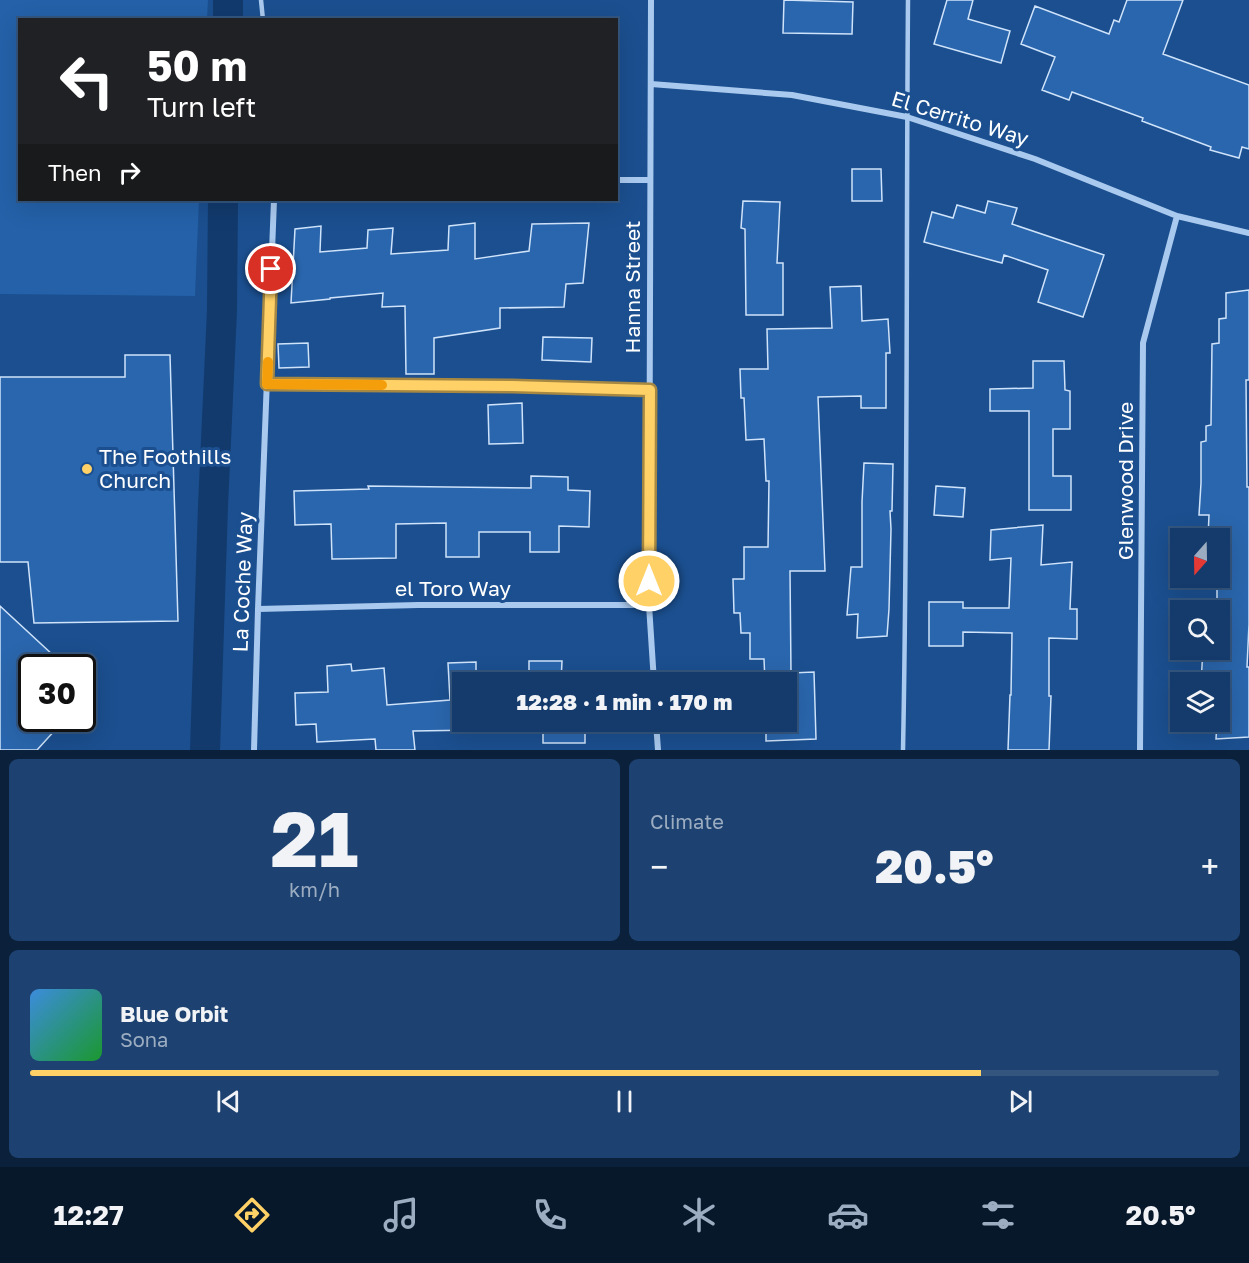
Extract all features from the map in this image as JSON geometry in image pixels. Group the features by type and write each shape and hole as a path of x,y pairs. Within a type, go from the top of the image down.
{"street":[{"name":"Hanna Street","path":"651,0 649,605 653,672"},
{"name":"El Cerrito Way","path":"651,84 792,95 907,117 1035,159 1177,216 1249,233"},
{"path":"618,180 650,180"},
{"name":"La Coche Way","path":"254,750 274,201"},
{"name":"Glenwood Drive","path":"1140,750 1143,343 1177,216"},
{"name":"el Toro Way","path":"258,609 418,605 649,605"},
{"path":"657,732 658,750"}],"lane":[{"path":"261,0 263,18"},
{"path":"903,750 906,575 908,0"},
{"path":"267,384 512,386 650,390"}],"shaded area":[{"path":"0,0 208,0 207,18 18,18 18,201 199,201 195,296 0,294"}],"building":[{"path":"784,0 853,2 852,34 783,33"},
{"path":"947,0 973,0 968,19 1010,31 1001,63 934,44"},
{"path":"1127,0 1183,0 1163,54 1249,85 1249,149 1242,147 1239,158 1210,150 1211,147 1142,121 1143,118 1072,92 1069,100 1042,90 1055,57 1021,44 1035,6 1109,34 1114,20 1119,22"},
{"path":"852,169 881,169 882,201 852,201"},
{"path":"743,201 780,202 777,263 783,263 783,315 746,315 745,229 741,228"},
{"path":"988,201 1017,208 1012,224 1104,255 1083,317 1038,302 1048,270 1004,255 1002,263 924,242 932,212 953,218 957,205 985,213"},
{"path":"475,223 475,259 529,251 532,224 589,223 583,283 566,284 564,307 500,308 500,328 434,338 434,374 406,374 405,306 382,307 383,293 291,303 295,229 321,226 320,252 367,248 368,230 393,228 391,254 448,250 449,226"},
{"path":"861,286 862,321 888,319 890,353 886,353 886,408 861,408 861,396 818,397 825,571 790,571 791,672 765,672 764,659 750,659 750,633 741,633 740,613 734,613 733,579 744,579 744,547 768,547 769,481 766,481 764,439 746,440 740,369 768,369 767,329 832,328 830,287"},
{"path":"1249,290 1249,380 1246,380 1247,487 1249,487 1247,667 1249,667 1249,737 1216,739 1216,732 1230,732 1230,672 1202,672 1202,660 1230,660 1230,600 1209,600 1217,599 1217,588 1230,588 1230,528 1208,528 1209,515 1199,515 1201,442 1206,441 1206,426 1211,425 1212,344 1219,343 1219,319 1226,318 1226,293"},
{"path":"543,337 592,338 591,362 542,360"},
{"path":"308,343 309,367 279,368 278,344"},
{"name":"The Foothills Church","path":"125,355 170,355 178,621 34,623 28,562 0,562 0,377 125,377"},
{"path":"1033,361 1064,361 1065,390 1070,391 1070,429 1053,429 1053,476 1071,476 1071,510 1029,510 1029,411 990,411 990,389 1033,388"},
{"path":"522,403 523,443 489,444 488,405"},
{"path":"864,463 893,464 889,609 887,636 857,638 858,614 847,615 851,567 862,567"},
{"path":"531,476 568,477 568,490 590,491 589,527 559,526 559,552 530,552 530,532 479,532 479,557 446,557 446,523 396,524 396,558 332,559 331,524 295,525 294,491 369,489 368,486 531,488"},
{"path":"936,486 965,488 963,517 934,515"},
{"path":"1043,525 1041,565 1072,562 1070,609 1077,609 1077,639 1049,638 1049,696 1051,696 1049,750 1008,750 1012,633 963,632 963,646 929,646 929,602 963,602 963,608 1009,608 1011,558 990,560 991,530"},
{"path":"0,606 52,654 18,654 18,732 53,732 37,750 0,750"},
{"path":"529,661 562,661 561,672 529,672"},
{"path":"476,662 476,672 452,672 452,730 413,731 415,750 376,750 375,739 317,742 316,724 296,725 295,693 328,692 327,666 351,664 352,671 384,668 387,705 450,700 448,663"},
{"path":"814,672 816,739 766,741 766,732 797,732 797,673"},
{"path":"543,732 585,732 585,743 543,743"}],"waterway":[{"path":"228,0 228,18"},
{"path":"205,750 222,310 223,201"}],"slow traffic":[{"path":"268,362 267,384 382,385"}],"place":[{"name":"The Foothills Church","path":"87,469"}],"route":[{"path":"271,269 267,384 512,386 650,390 649,581"}]}
